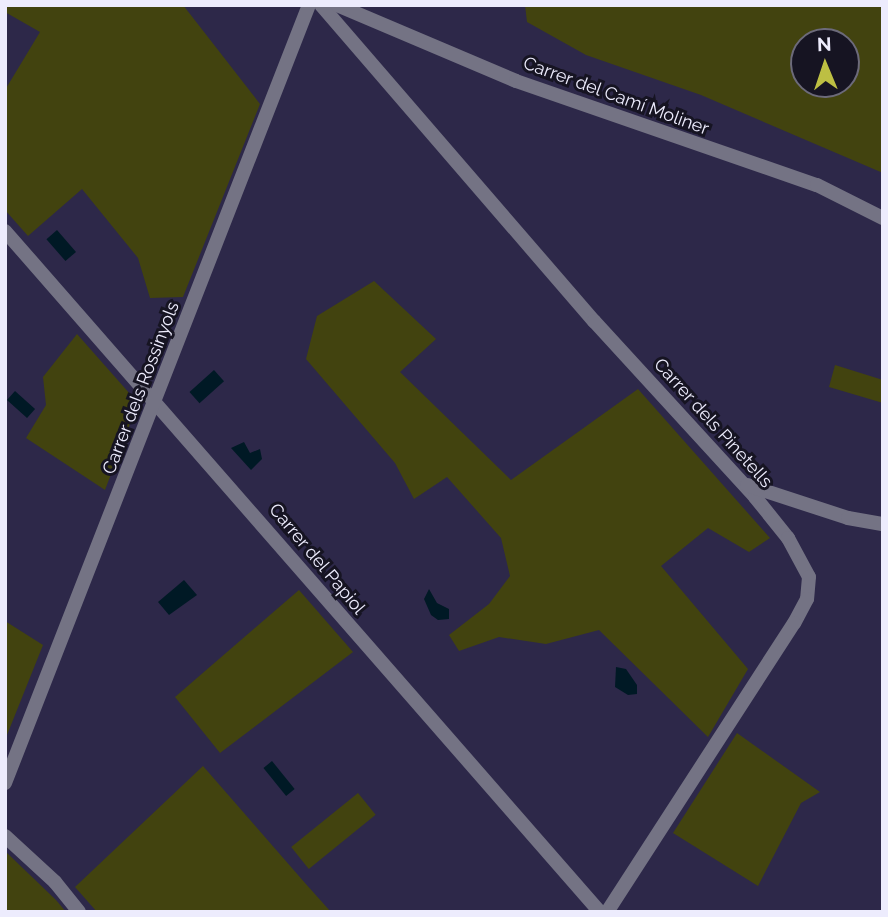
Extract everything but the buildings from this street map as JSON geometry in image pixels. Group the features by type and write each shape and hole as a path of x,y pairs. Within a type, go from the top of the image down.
{"street":[{"name":"Carrer dels Rossinyols","path":"5,783 309,5"},
{"name":"Carrer dels Pinetells","path":"321,5 594,321 742,483 804,562 809,578 807,599 607,912"},
{"name":"Carrer del Camí Moliner","path":"337,5 516,81 817,185 883,218"},
{"name":"Carrer del Papiol","path":"5,231 156,401 409,698 600,912"},
{"path":"742,483 848,519 883,524"},
{"path":"5,836 55,882 79,912"}],"shaded area":[{"path":"5,5 183,5 260,104 183,297 150,298 138,258 82,189 28,236 5,210 5,90 40,32 5,12"},
{"path":"525,5 883,5 883,173 701,95 586,55 527,22"},
{"path":"374,281 436,339 400,372 511,480 638,389 770,538 749,552 708,528 661,566 748,669 708,737 599,630 546,644 499,637 459,651 449,635 489,604 510,576 501,538 447,477 414,499 395,463 306,359 317,316"},
{"path":"77,334 138,403 105,490 26,438 46,405 43,377"},
{"path":"835,365 883,380 883,403 829,387"},
{"path":"299,590 353,652 220,753 175,697"},
{"path":"5,621 43,645 5,740"},
{"path":"737,733 820,792 801,803 758,886 673,833"},
{"path":"203,766 331,912 97,912 75,887"},
{"path":"358,793 376,815 309,869 291,847"},
{"path":"5,851 56,900 66,912 5,912"}],"water":[{"path":"57,230 76,252 65,261 46,239"},
{"path":"214,370 224,381 200,403 189,392"},
{"path":"15,391 35,409 27,418 7,400"},
{"path":"244,442 250,453 260,449 262,459 251,470 231,448"},
{"path":"184,580 197,595 169,615 158,602"},
{"path":"429,589 437,603 449,609 449,619 438,620 431,615 424,599"},
{"path":"616,667 626,669 637,685 637,694 628,695 615,687"},
{"path":"272,761 295,789 286,796 263,768"}]}
